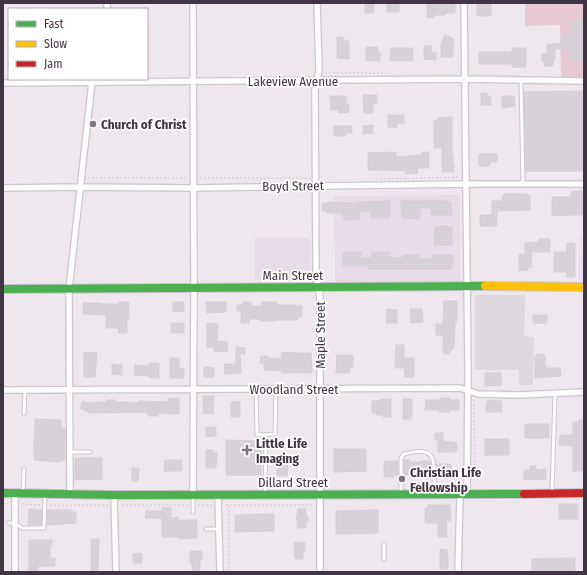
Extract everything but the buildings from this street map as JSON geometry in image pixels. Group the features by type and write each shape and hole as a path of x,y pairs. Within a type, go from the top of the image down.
{"main road":[{"name":"Main Street","path":"3,289 468,286 584,287"},
{"name":"Dillard Street","path":"3,493 70,495 265,495 584,493"}],"street":[{"path":"193,3 193,495"},
{"name":"Maple Street","path":"317,3 319,71 315,90 316,276 320,297 320,572"},
{"path":"458,572 464,494 468,391 464,3"},
{"name":"Lakeview Avenue","path":"3,83 92,82 107,80 193,81 465,79 584,81"},
{"path":"70,495 70,289 92,82"},
{"name":"Boyd Street","path":"3,188 194,188 466,184 584,184"},
{"name":"Woodland Street","path":"3,390 460,388 478,394 518,395 584,392"},
{"path":"15,572 15,523 19,494"},
{"path":"114,495 116,572"},
{"path":"218,495 220,572"}],"lane":[{"path":"521,80 523,184"},
{"path":"256,389 256,435 266,435 275,434 276,389"},
{"path":"24,414 25,390"},
{"path":"552,493 555,394"},
{"path":"265,495 266,435"},
{"path":"70,452 90,452"},
{"path":"401,494 401,458 404,454 414,452 427,453 431,455 434,460 434,494"},
{"path":"19,494 24,469"},
{"path":"8,523 15,523 22,528 44,528 44,494"},
{"path":"193,495 193,512"},
{"path":"206,529 219,529"},
{"path":"384,544 384,559"}],"path":[{"path":"324,73 390,73"},
{"path":"375,179 461,177"},
{"path":"81,178 316,179"},
{"path":"474,399 475,478 477,481"},
{"path":"229,572 229,504 313,505"}],"shaded area":[{"path":"525,3 584,3 584,77 561,77 560,25 525,26"},
{"path":"460,195 460,282 335,283 334,196"},
{"path":"580,235 584,235 584,281 578,281"},
{"path":"255,238 310,238 310,280 255,280"},
{"path":"475,295 525,295 524,336 534,337 533,385 519,385 519,370 475,370"}],"traffic: fast":[{"path":"3,289 485,286"},
{"path":"3,493 114,495 524,494"}],"traffic: slow":[{"path":"485,286 584,287"}],"traffic: jam":[{"path":"524,494 584,493"}],"place":[{"name":"Church of Christ","path":"93,124"},
{"name":"Little Life Imaging","path":"247,450"},
{"name":"Christian Life Fellowship","path":"402,479"}]}
